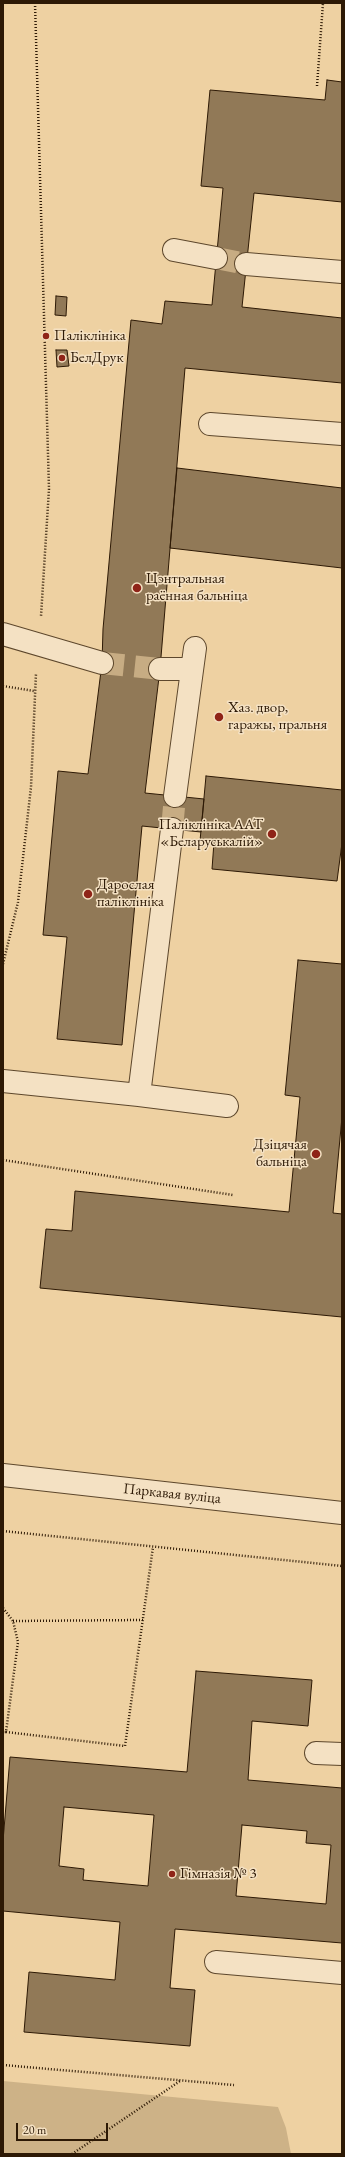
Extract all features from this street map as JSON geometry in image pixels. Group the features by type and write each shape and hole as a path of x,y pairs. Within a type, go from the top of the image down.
{"street":[{"path":"174,250 216,258"},
{"path":"246,264 342,272"},
{"path":"210,424 342,434"},
{"path":"3,634 102,663"},
{"path":"160,669 194,658 175,796"},
{"path":"139,1095 172,829"},
{"path":"3,1081 227,1106"},
{"name":"Паркавая вуліца","path":"3,1475 342,1513"},
{"path":"316,1753 342,1754"},
{"path":"216,1962 342,1973"}],"path":[{"path":"3,964 18,902 31,786 34,691 40,645 49,489 35,3"},
{"path":"317,86 323,3"},
{"path":"3,686 34,691"},
{"path":"3,1160 233,1195"},
{"path":"3,1532 342,1566"},
{"path":"3,1608 13,1621 18,1642 4,1732 125,1746 153,1547"},
{"path":"13,1621 143,1620"},
{"path":"3,2065 234,2085"},
{"path":"72,2154 180,2080"}],"shaded area":[{"path":"3,2081 278,2107 286,2128 291,2154 3,2154"}],"building":[{"name":"Цэнтральная раённая бальніца","path":"327,80 342,82 342,202 254,193 242,307 342,318 342,383 185,368 160,669 145,793 204,799 201,832 142,826 122,1045 57,1039 67,937 43,935 58,771 88,774 102,663 103,629 131,320 162,324 165,301 212,305 223,188 201,186 210,90 325,100"},
{"path":"56,296 67,297 66,316 55,315"},
{"name":"БелДрук","path":"56,350 67,350 69,366 57,367"},
{"path":"177,468 342,488 342,568 170,548"},
{"path":"206,776 342,790 342,843 337,881 212,869 214,842 200,841"},
{"name":"Дзіцячая бальніца","path":"298,960 342,964 342,1117 333,1213 342,1214 342,1317 40,1288 46,1229 72,1231 75,1191 289,1212 300,1097 285,1095"},
{"path":"196,1671 312,1680 308,1726 252,1721 248,1780 342,1788 342,1943 175,1929 170,1988 195,1990 190,2046 24,2032 29,1972 115,1980 120,1922 3,1911 3,1841 10,1757 187,1772","holes":["64,1807 154,1815 148,1886 83,1880 84,1869 59,1866","242,1825 307,1831 306,1843 331,1845 326,1904 236,1896"]}],"tunnel":[{"path":"216,258 246,264"},
{"path":"102,663 160,669"},
{"path":"172,829 175,796"}],"place":[{"name":"Паліклініка","path":"46,336"},
{"name":"БелДрук","path":"62,358"},
{"name":"Цэнтральная раённая бальніца","path":"137,588"},
{"name":"Хаз. двор, гаражы, пральня","path":"219,717"},
{"name":"Паліклініка ААТ «Беларуськалій»","path":"272,834"},
{"name":"Дарослая паліклініка","path":"88,894"},
{"name":"Дзіцячая бальніца","path":"316,1154"},
{"name":"Гімназія № 3","path":"172,1874"}]}
